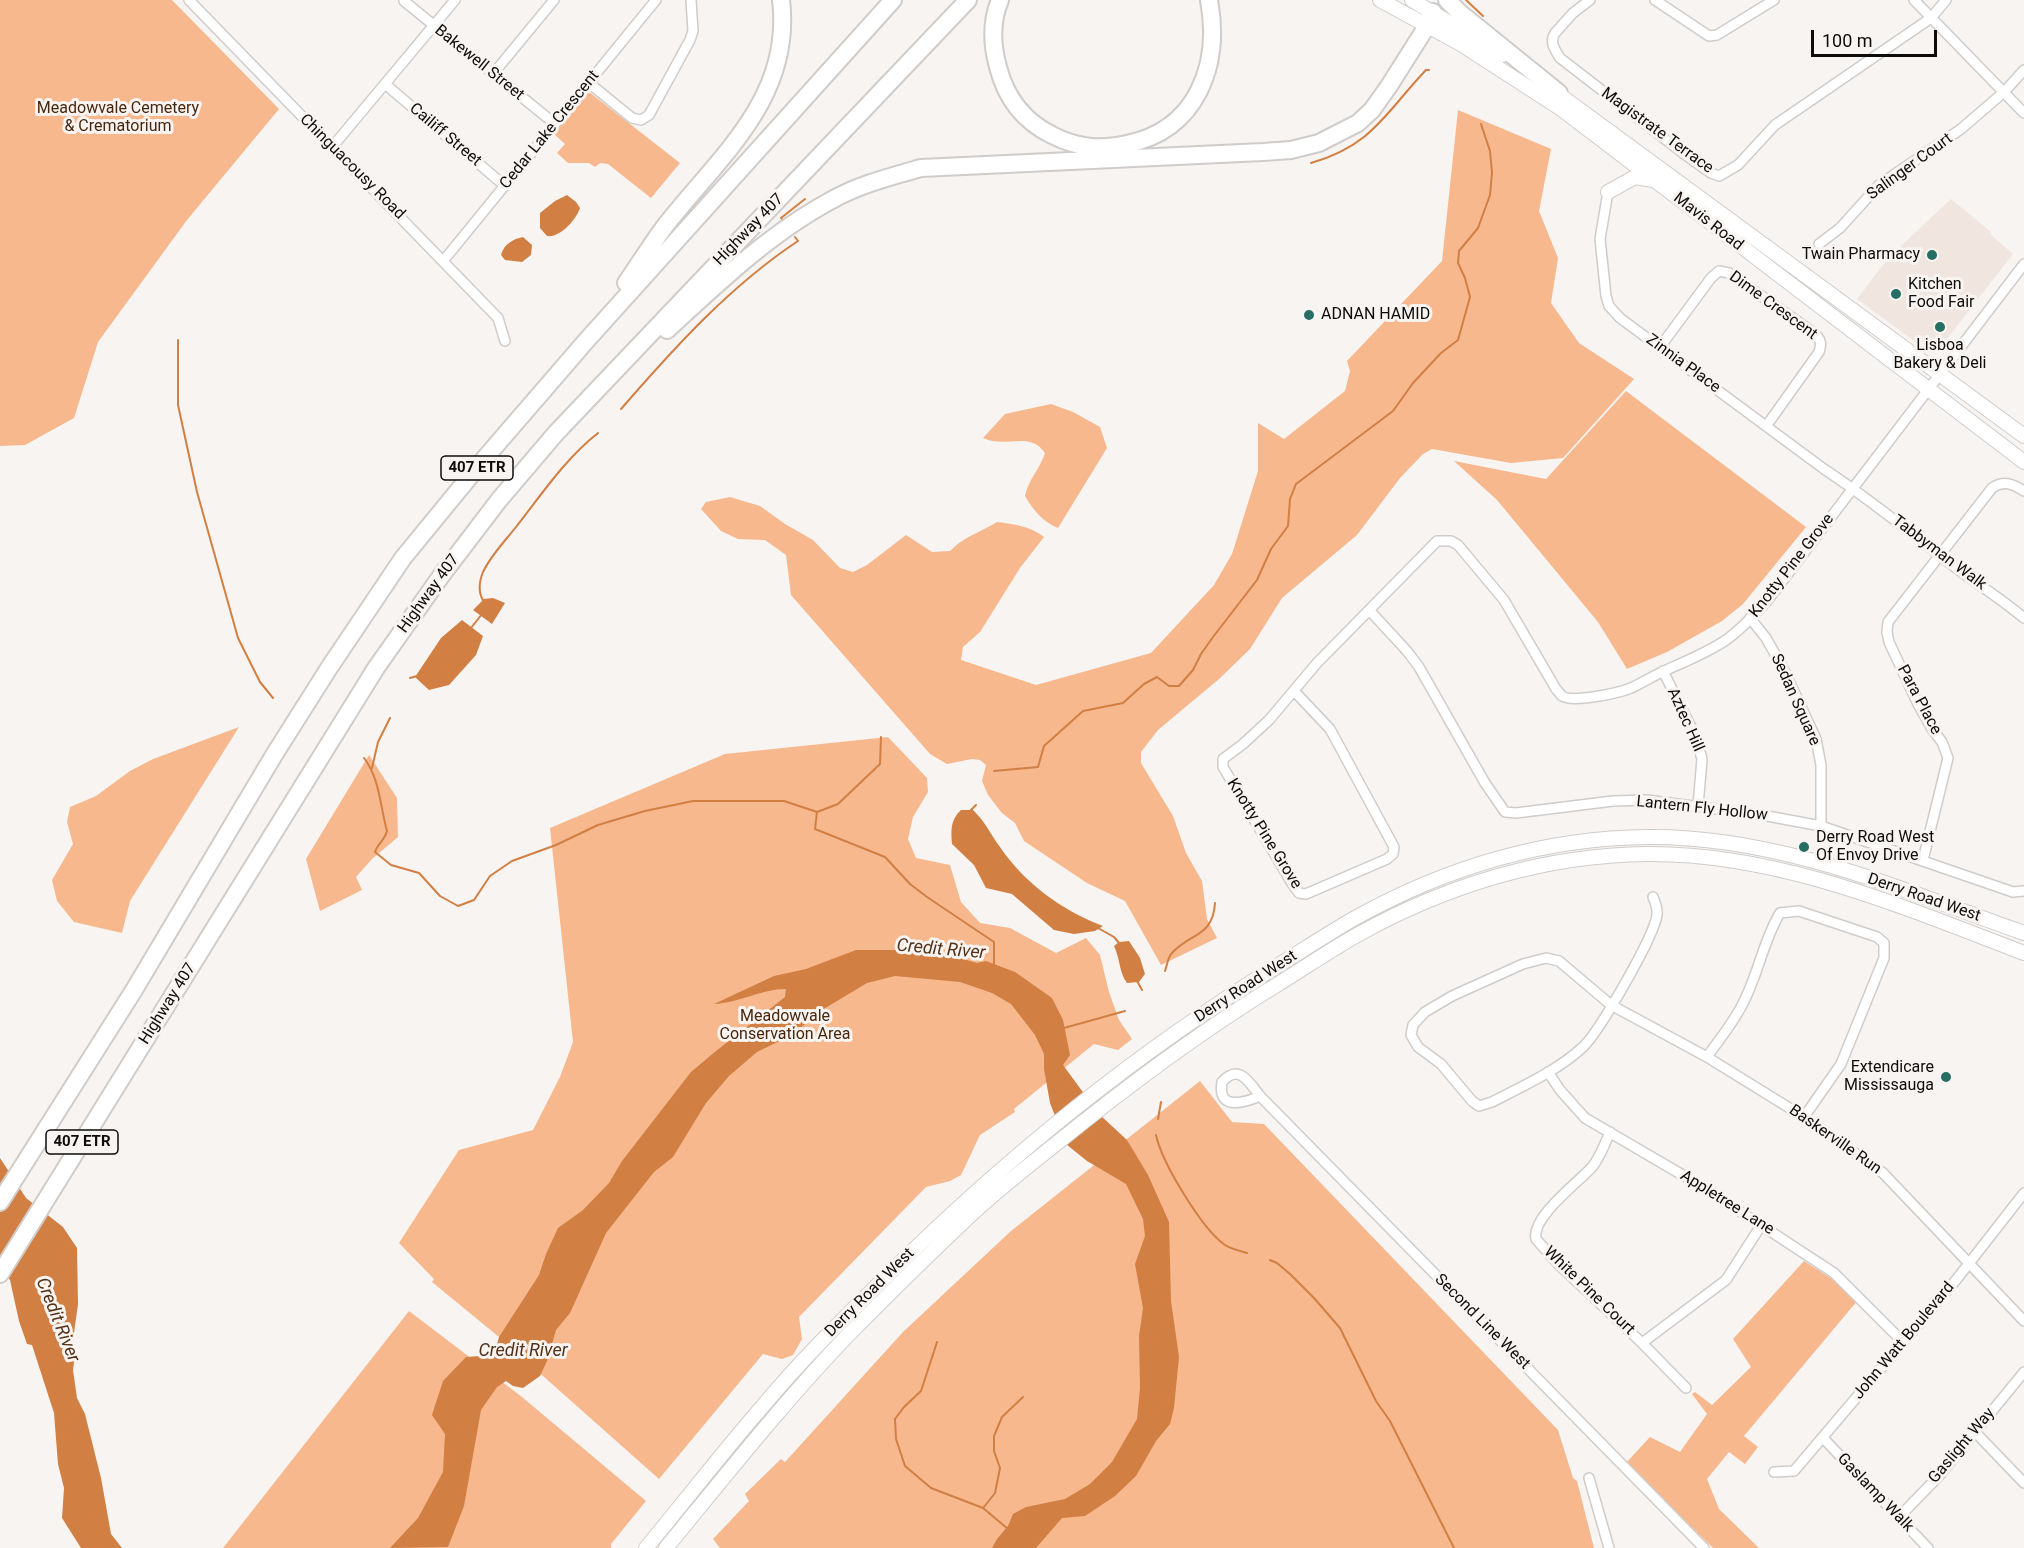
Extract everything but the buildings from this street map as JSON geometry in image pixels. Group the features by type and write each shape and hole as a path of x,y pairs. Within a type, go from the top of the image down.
{"highway":[{"path":"586,341 665,227 737,142 758,108 773,75 779,54 782,32 781,0"},
{"name":"407 ETR","path":"0,1202 134,990 274,755 403,558 586,341 893,0"},
{"name":"Highway 407","path":"0,1274 376,668 434,585 499,500 556,433 968,0"},
{"path":"1000,0 994,24 993,48 1003,84 1013,104 1026,118 1067,143 1087,148 1112,148 1146,140 1178,120 1194,100 1205,78 1211,57 1213,36 1209,0"},
{"path":"1447,0 1562,101"},
{"path":"613,371 653,344 755,252 796,222 830,201 872,182 921,168 1263,152 1291,150 1319,143 1358,123 1372,110 1430,19"}],"main road":[{"name":"Mavis Road","path":"1380,0 1430,19"},
{"name":"Mavis Road","path":"1412,0 1430,19 1461,44 1562,101 2024,436"},
{"name":"Mavis Road","path":"1562,101 1654,180 2024,462"},
{"path":"1608,192 1635,177 1654,180"},
{"name":"Derry Road West","path":"646,1548 763,1405 834,1328 950,1214 1024,1150 1117,1075 1216,1004 1357,917 1416,889 1480,864 1525,850 1571,843 1646,837 1706,839 1765,848 1828,864 2024,933"},
{"name":"Derry Road West","path":"666,1548 777,1415 850,1334 959,1226 1029,1165 1128,1087 1226,1016 1360,934 1417,905 1485,879 1530,867 1576,859 1645,854 1705,856 1760,864 1824,881 2024,953"}],"street":[{"name":"Chinguacousy Road","path":"189,0 498,318 505,341"},
{"path":"333,146 455,0"},
{"path":"494,74 554,0"},
{"name":"Cedar Lake Crescent","path":"444,260 656,0"},
{"path":"589,83 632,118 641,120 650,115 690,40 693,31 691,0"},
{"name":"Magistrate Terrace","path":"1590,0 1573,13 1553,36 1553,48 1560,58 1683,153 1719,176 1738,165 1775,125 1931,18"},
{"path":"1654,0 1709,36 1718,35 1774,0"},
{"path":"1914,0 2024,113"},
{"path":"1931,18 1946,0"},
{"name":"Bakewell Street","path":"404,1 555,124"},
{"name":"Salinger Court","path":"1819,244 1840,228 1879,185 1961,129 2004,92 2024,70"},
{"name":"Cailiff Street","path":"385,84 505,186"},
{"name":"Zinnia Place","path":"1608,192 1600,239 1607,301 1620,318 1824,469 1854,488"},
{"name":"Knotty Pine Grove","path":"1294,691 1330,729 1394,847 1394,854 1387,859 1306,894 1299,893 1293,885 1223,767 1223,759 1256,733 1317,663 1437,541 1448,540 1458,545 1504,600 1556,689 1563,696 1574,699 1629,689 1730,638 1767,601 2024,264"},
{"name":"Dime Crescent","path":"1660,347 1711,278 1719,271 1729,273 1811,331 1821,341 1819,352 1767,425"},
{"path":"1941,556 1992,488 1998,484 2010,483 2024,491"},
{"name":"Tabbyman Walk","path":"1854,488 1941,556 2001,598 2024,618"},
{"name":"Para Place","path":"1923,860 1947,758 1942,742 1918,704 1889,642 1887,627 1888,622 1941,556"},
{"name":"Lantern Fly Hollow","path":"1370,611 1419,667 1485,783 1505,812 1516,813 1613,801 1647,800 1761,815 1821,826 2013,892 2024,891"},
{"name":"Sedan Square","path":"1750,618 1766,638 1784,670 1816,739 1821,765 1821,826"},
{"name":"Aztec Hill","path":"1663,671 1695,735 1702,759 1698,806"},
{"path":"1548,1072 1584,1046 1611,1005 1647,942 1657,914 1653,897"},
{"path":"1707,1057 1746,998 1771,927 1780,913 1799,910 1877,938 1884,943 1884,958 1841,1064 1804,1117"},
{"name":"Baskerville Run","path":"1548,1072 1492,1102 1479,1106 1472,1101 1441,1064 1418,1047 1411,1035 1413,1025 1425,1012 1452,996 1523,964 1546,958 1559,962 1611,1005 1707,1057 1804,1117 1883,1173 2024,1321"},
{"name":"Appletree Lane","path":"1548,1072 1560,1090 1585,1118 1703,1187 1834,1273 1904,1342"},
{"name":"Second Line West","path":"1260,1096 1704,1548"},
{"name":"White Pine Court","path":"1610,1132 1604,1148 1592,1166 1540,1220 1535,1234 1536,1239 1559,1265 1686,1388"},
{"name":"John Watt Boulevard","path":"1774,1472 1794,1471 1969,1264 2024,1193"},
{"path":"1642,1343 1726,1280 1762,1224"},
{"name":"Gaslight Way","path":"1898,1518 1938,1477 2024,1371"},
{"path":"1975,1432 2024,1483"},
{"name":"Gaslamp Walk","path":"1823,1438 1928,1548"},
{"path":"1589,1478 1609,1548"}],"shaded area":[{"path":"1951,199 1991,232 1990,234 2013,254 1943,344 1918,344 1857,299 1889,257"}],"green space":[{"name":"Meadowvale Cemetery & Crematorium","path":"0,0 172,0 279,109 187,220 98,342 74,418 25,445 0,446"},
{"path":"589,92 680,163 651,198 608,164 600,163 595,167 589,163 568,163 557,153 565,144 553,133"},
{"path":"1458,110 1551,149 1539,211 1558,258 1551,303 1579,343 1634,379 1563,458 1511,463 1432,449 1423,454 1400,478 1357,535 1282,598 1250,649 1219,679 1158,730 1141,752 1141,763 1173,816 1186,853 1202,881 1207,919 1217,938 1161,965 1125,901 1087,883 1024,841 1015,823 1002,813 988,795 982,781 986,765 980,760 972,759 947,764 930,754 791,595 786,555 765,540 738,539 721,531 701,509 706,502 730,497 760,506 813,540 840,568 853,572 867,565 906,535 932,552 950,551 966,538 997,522 1027,528 1044,537 1020,568 980,632 963,647 961,660 1036,685 1151,653 1214,585 1232,554 1258,471 1258,423 1284,439 1345,391 1350,371 1347,361 1442,261"},
{"path":"1626,391 1806,527 1743,604 1722,621 1667,652 1627,669 1598,622 1497,500 1454,461 1546,479"},
{"path":"1051,404 1073,412 1100,427 1107,448 1058,528 1039,515 1025,496 1045,453 1032,442 1000,442 983,438 1005,414"},
{"path":"239,727 130,901 122,933 74,922 57,901 52,880 73,844 67,822 70,807 96,796 130,771 153,759"},
{"name":"Meadowvale Conservation Area","path":"888,737 927,778 928,792 913,817 908,839 916,858 950,865 961,902 980,923 1010,928 1056,953 1086,938 1100,955 1119,1020 1132,1039 1118,1050 1094,1044 1014,1109 1015,1112 980,1135 961,1175 950,1181 926,1187 799,1317 802,1339 793,1355 782,1359 763,1354 659,1479 534,1368 501,1335 499,1337 432,1282 434,1279 399,1243 459,1150 533,1130 560,1077 573,1042 550,828 725,754"},
{"path":"369,755 397,798 398,837 372,859 356,877 362,890 320,911 306,859"},
{"path":"1200,1081 1232,1122 1264,1124 1558,1430 1573,1478 1577,1481 1594,1548 720,1548 713,1539 749,1501 745,1494 781,1459 785,1462 903,1332 1011,1231"},
{"path":"1804,1261 1837,1282 1858,1300 1744,1436 1758,1447 1745,1464 1729,1452 1707,1479 1719,1509 1759,1548 1713,1548 1626,1463 1650,1437 1680,1452 1707,1414 1692,1394 1695,1392 1712,1405 1751,1367 1733,1339"},
{"path":"409,1311 522,1397 646,1501 611,1544 611,1548 223,1548"}],"water":[{"path":"567,195 580,208 578,213 562,231 547,236 540,228 540,213"},
{"path":"523,237 532,245 531,255 522,262 505,260 501,255 504,248 512,241"},
{"path":"493,598 505,603 492,624 473,610 484,599"},
{"path":"462,620 483,636 476,655 449,685 429,690 415,677 441,638"},
{"path":"961,810 973,810 1010,860 1045,894 1073,912 1103,926 1095,931 1074,934 1054,930 1012,894 986,888 974,865 952,844 953,822"},
{"path":"1129,941 1140,958 1145,974 1139,982 1127,983 1124,979 1114,946 1119,942"},
{"name":"Credit River","path":"856,950 901,950 929,956 953,956 977,963 986,961 1015,972 1052,998 1063,1020 1070,1055 1063,1065 1099,1114 1127,1140 1148,1175 1169,1222 1171,1301 1179,1357 1174,1408 1170,1424 1156,1441 1136,1476 1115,1496 1085,1516 1062,1518 1036,1548 992,1548 1008,1526 1013,1514 1026,1507 1065,1499 1090,1484 1112,1462 1137,1419 1140,1388 1139,1336 1143,1308 1135,1264 1145,1236 1143,1219 1126,1184 1087,1161 1066,1144 1050,1103 1044,1069 1044,1054 1035,1035 1011,1004 992,993 960,982 895,976 867,983 822,1010 792,1035 757,1052 729,1076 706,1103 673,1157 654,1172 606,1233 570,1313 556,1330 540,1376 523,1388 513,1386 506,1381 497,1387 481,1410 464,1506 448,1547 390,1548 418,1518 443,1472 445,1434 432,1415 443,1381 466,1357 494,1355 499,1337 539,1275 558,1228 583,1210 609,1183 622,1161 691,1072 785,997 786,989 714,1004 774,976 806,969"},
{"name":"Credit River","path":"0,1158 26,1198 63,1227 77,1248 78,1304 73,1340 75,1355 73,1370 77,1398 85,1414 101,1478 111,1534 122,1548 81,1548 62,1518 64,1488 58,1464 54,1413 32,1345 27,1344 19,1321 10,1280 0,1268"}],"waterway":[{"path":"1466,0 1483,16"},
{"path":"1311,163 1332,156 1364,137 1388,114 1426,70 1429,70"},
{"path":"994,771 1038,767 1044,746 1083,711 1123,703 1144,684 1157,677 1169,686 1179,686 1257,580 1271,549 1288,526 1290,499 1296,484 1393,411 1413,383 1441,353 1458,340 1470,297 1458,263 1459,251 1478,228 1490,195 1492,173 1490,151 1481,124"},
{"path":"784,222 781,218 805,199"},
{"path":"621,409 704,319 749,278 798,241 795,237"},
{"path":"178,340 178,405 197,492 238,638 260,682 273,698"},
{"path":"484,602 480,584 483,572 490,560 564,465 598,433"},
{"path":"471,628 482,614"},
{"path":"410,678 417,676"},
{"path":"372,768 378,742 390,718"},
{"path":"364,758 376,784 387,831 375,852 391,865 419,873 440,896 458,906 474,900 490,876 512,861 556,845 598,825 645,811 693,801 784,801 817,812 838,804 880,764 881,737"},
{"path":"971,810 976,805"},
{"path":"817,812 815,829 885,857 910,884 994,942 994,966"},
{"path":"1165,971 1172,953 1200,933 1210,922 1215,903"},
{"path":"1098,928 1114,937 1120,944"},
{"path":"1136,979 1142,990"},
{"path":"1064,1028 1125,1011"},
{"path":"1158,1119 1161,1102"},
{"path":"1156,1135 1174,1178 1205,1225 1225,1245 1247,1253"},
{"path":"1270,1260 1290,1274 1340,1328 1454,1548"},
{"path":"937,1342 921,1391 895,1419 896,1439 905,1466 931,1488 983,1508 1008,1529"},
{"path":"984,1507 995,1493 1000,1468 994,1451 994,1436 1002,1417 1023,1397"}],"place":[{"name":"Twain Pharmacy","path":"1932,255"},
{"name":"Kitchen Food Fair","path":"1896,294"},
{"name":"ADNAN HAMID","path":"1309,315"},
{"name":"Lisboa Bakery & Deli","path":"1940,327"},
{"name":"Derry Road West Of Envoy Drive","path":"1804,847"},
{"name":"Extendicare Mississauga","path":"1946,1077"}]}
